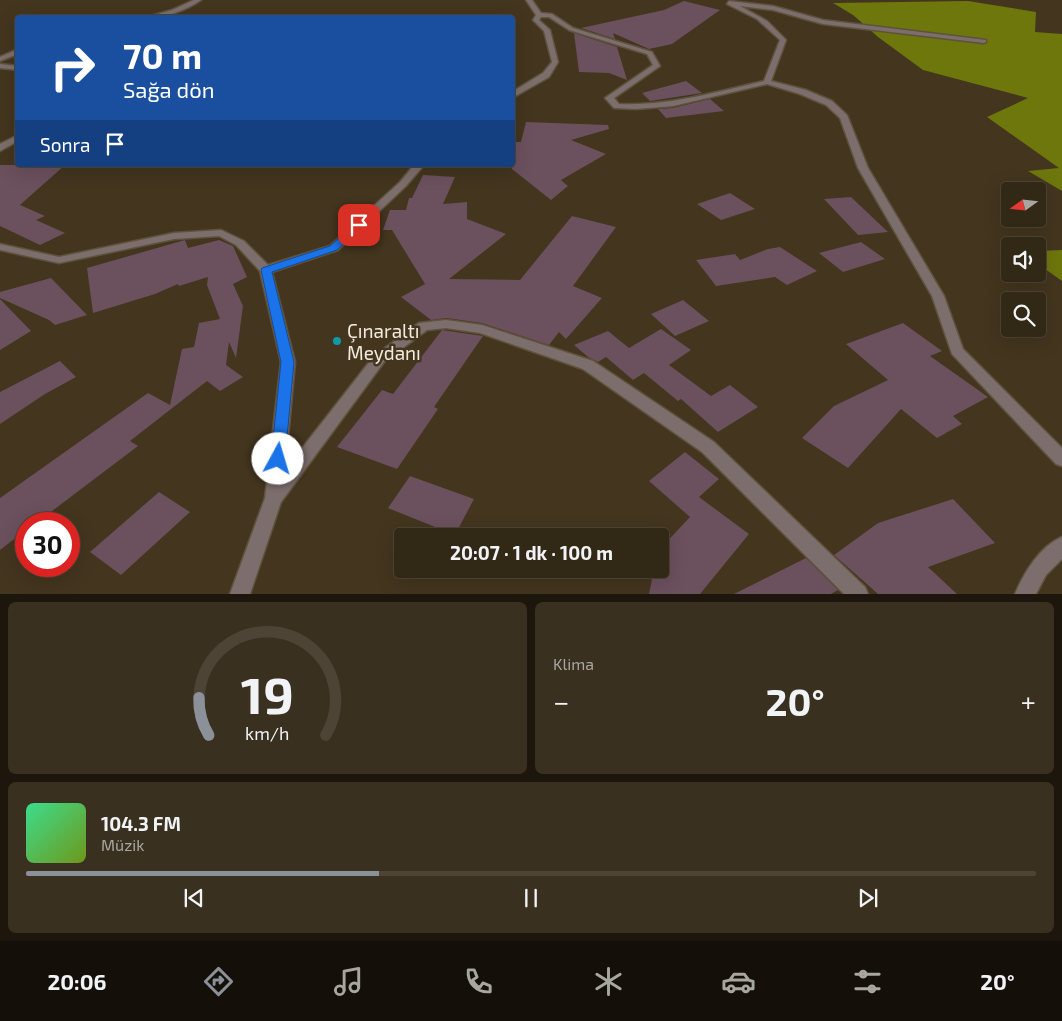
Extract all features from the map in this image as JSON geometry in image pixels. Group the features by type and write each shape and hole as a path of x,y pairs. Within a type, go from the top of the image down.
{"street":[{"path":"159,15 174,11 198,0"},
{"path":"530,0 539,15"},
{"path":"767,82 783,40 771,26 755,14 729,3 773,8 823,22 984,41"},
{"path":"539,15 550,15 571,29 650,53 657,66 609,98 617,106 635,108 665,105 767,82 803,92 829,103 844,117 863,168 938,296 957,351 1062,459"},
{"path":"515,94 546,74 555,62 547,30 536,20 539,15"},
{"path":"0,58 15,52"},
{"path":"0,66 15,68"},
{"path":"0,148 15,139"},
{"path":"266,270 334,248 403,184 417,167"},
{"path":"0,247 59,260 174,236 222,233 240,243 266,270 288,362 274,498 240,594"},
{"path":"274,498 379,359 424,326 446,324 482,329 588,365 708,447 858,594"},
{"path":"1025,594 1039,569 1062,546"}],"green space":[{"path":"968,1 1036,12 1035,32 1062,34 1062,191 1028,171 1059,168 987,117 1028,98 923,70 878,37 853,15 833,3"},
{"path":"1062,250 1062,281 1046,270 1046,251"}],"building":[{"path":"684,1 720,10 672,44 649,49 613,33 615,39 581,28 664,10"},
{"path":"574,33 617,47 627,80 609,73 579,72"},
{"path":"686,81 702,93 650,101 642,93"},
{"path":"710,99 724,111 666,118 658,109 673,108"},
{"path":"526,122 608,125 609,129 571,140 606,154 561,180 568,186 551,200 512,169 512,167 515,167 515,142 521,142"},
{"path":"0,165 15,165 15,167 63,167 20,205 45,216 36,220 65,233 40,245 0,226"},
{"path":"423,175 455,177 443,204 467,202 467,219 506,234 449,279 520,280 572,216 616,227 573,286 602,298 566,339 559,332 549,345 482,323 446,318 431,320 401,297 425,284 392,230 383,230 390,210 406,210 409,198 412,198"},
{"path":"730,193 755,209 721,220 697,204"},
{"path":"851,197 888,232 858,235 824,199"},
{"path":"185,240 188,248 219,240 233,246 247,277 233,284 243,306 236,358 229,342 226,365 243,377 220,391 207,381 130,441 138,446 51,512 15,512 15,538 0,550 0,498 148,393 170,405 182,349 194,347 199,323 220,319 207,285 208,277 179,286 178,284 155,294 93,313 87,268"},
{"path":"861,242 885,259 843,272 819,253"},
{"path":"780,247 817,271 787,285 775,277 716,286 696,260 735,254 740,260 768,249"},
{"path":"51,278 87,315 55,325 49,320 0,298 0,292"},
{"path":"0,299 31,331 0,350"},
{"path":"683,300 709,321 675,336 651,314"},
{"path":"903,323 942,351 930,356 988,397 953,416 962,424 937,438 901,409 848,468 802,438 834,406 888,380 846,344"},
{"path":"661,329 691,350 669,365 711,396 730,385 758,407 718,432 681,399 678,401 644,373 633,380 606,357 598,362 588,357 574,345 608,331 629,348"},
{"path":"442,330 483,336 434,407 438,409 397,469 337,447 382,390 393,394"},
{"path":"60,361 76,377 45,394 0,424 0,392"},
{"path":"685,452 719,479 699,497 749,534 700,594 649,594 652,578 669,578 669,539 690,517 649,481"},
{"path":"410,476 474,499 459,528 438,528 388,508"},
{"path":"159,492 190,512 121,575 90,552"},
{"path":"953,499 995,543 928,567 957,594 878,594 834,555 878,523"},
{"path":"806,558 838,590 831,594 734,594"}],"place":[{"name":"Çınaraltı Meydanı","path":"337,341"}],"route":[{"path":"278,459 288,362 266,270 334,248 359,225"}]}
